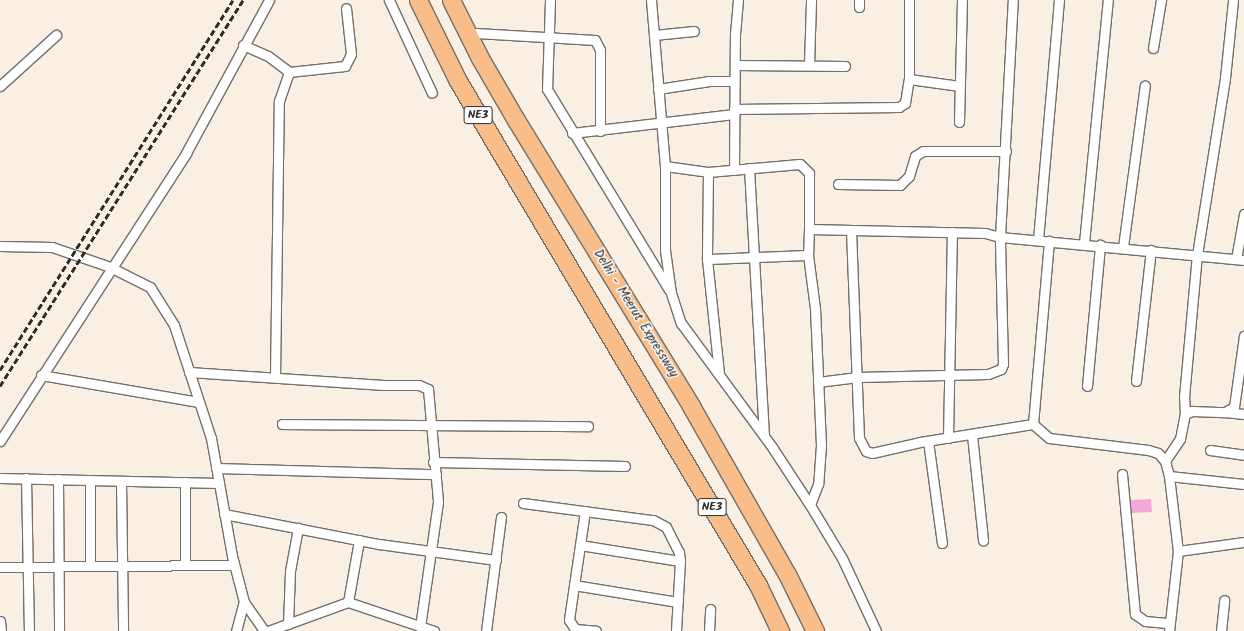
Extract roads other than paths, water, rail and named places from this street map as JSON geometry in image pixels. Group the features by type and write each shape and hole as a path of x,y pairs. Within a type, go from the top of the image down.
{"highway":[{"name":"NE3","path":"418,0 458,81 758,585 780,631"},
{"name":"Delhi - Meerut Expressway","path":"451,0 480,58 570,210 642,324 691,406 788,574 814,631"}],"street":[{"path":"0,441 110,267 186,153 243,45 269,0"},
{"path":"389,0 432,93"},
{"path":"550,0 547,89 572,133 671,293"},
{"path":"650,0 665,166 665,250 671,293 681,324 764,436 810,505 842,558 876,631"},
{"path":"734,170 734,81 738,0"},
{"path":"809,65 811,0"},
{"path":"572,133 661,124 734,111 805,107 893,109 905,103 909,79 909,0"},
{"path":"960,122 962,0"},
{"path":"818,382 858,377 996,373 1003,364 1000,237 1006,151 1013,0"},
{"path":"1038,240 1059,0"},
{"path":"1084,243 1108,0"},
{"path":"1153,48 1161,0"},
{"path":"1165,461 1180,439 1185,414 1184,397 1197,255 1224,86 1234,0"},
{"path":"243,45 268,56 289,72 336,69 349,62 351,54 346,8"},
{"path":"654,35 694,31"},
{"path":"476,33 595,40 599,45 600,131"},
{"path":"0,86 56,35"},
{"path":"735,65 845,66"},
{"path":"274,377 279,100 289,72"},
{"path":"909,79 960,86"},
{"path":"658,89 709,81 734,81"},
{"path":"1124,247 1145,85"},
{"path":"838,184 900,185 909,176 915,156 923,151 1006,151"},
{"path":"665,166 708,172 800,164 809,173 808,255 815,308 820,458 818,484 810,505"},
{"path":"749,168 756,258 764,436"},
{"path":"708,172 707,260 718,374"},
{"path":"809,229 986,233 1000,237 1084,243 1240,259 1244,214"},
{"path":"851,230 858,377 859,438 866,451 872,453 928,441 1033,424"},
{"path":"948,438 951,375 952,232"},
{"path":"1033,424 1049,241"},
{"path":"1087,386 1100,245"},
{"path":"0,246 52,247 110,267 150,287 174,324 210,438 234,566 244,602 264,631"},
{"path":"1136,381 1151,250"},
{"path":"707,260 808,255"},
{"path":"1225,412 1234,407 1242,374 1244,336"},
{"path":"189,372 424,386 430,396 430,426 438,502 420,627"},
{"path":"41,375 199,402"},
{"path":"1185,414 1192,411 1244,414"},
{"path":"282,424 588,426"},
{"path":"1033,424 1049,438 1148,450 1158,453 1165,461 1169,476 1178,550 1169,627 1145,621 1135,614 1122,474"},
{"path":"972,435 983,540"},
{"path":"928,441 942,543"},
{"path":"1210,450 1244,455"},
{"path":"433,462 625,466"},
{"path":"216,468 436,474"},
{"path":"1169,476 1244,484"},
{"path":"0,478 219,483"},
{"path":"26,478 29,631"},
{"path":"58,479 58,631"},
{"path":"90,480 90,566"},
{"path":"121,481 124,631"},
{"path":"184,482 185,565"},
{"path":"523,503 653,520 662,523 674,540 680,561 676,631"},
{"path":"585,511 574,585 571,625 575,629 596,631"},
{"path":"224,514 359,540 432,552 496,560"},
{"path":"486,631 501,517"},
{"path":"288,624 288,587 298,528"},
{"path":"348,602 359,540"},
{"path":"1178,550 1244,542"},
{"path":"580,545 680,561"},
{"path":"0,566 234,566"},
{"path":"574,585 678,602"},
{"path":"1221,631 1224,600"},
{"path":"236,631 244,602"},
{"path":"268,631 348,602 434,631"},
{"path":"709,631 710,609"},
{"path":"0,620 1,631"}],"railway":[{"path":"0,370 233,0"},
{"path":"0,386 243,0"}]}
